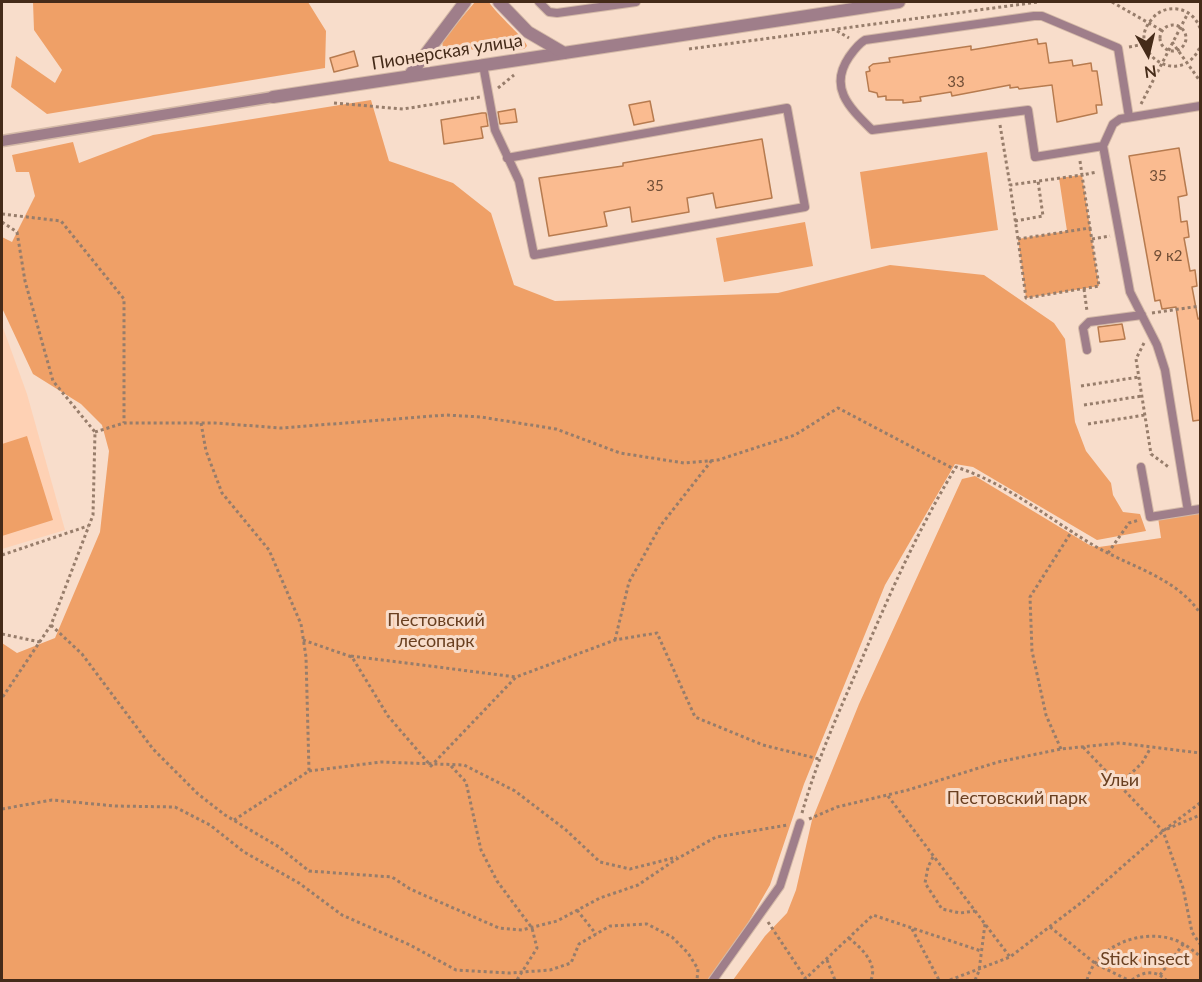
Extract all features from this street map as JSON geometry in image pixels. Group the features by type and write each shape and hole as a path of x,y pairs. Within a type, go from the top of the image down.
{"street":[{"path":"409,76 465,2"},
{"path":"500,2 528,32 564,53"},
{"name":"Пионерская улица","path":"2,141 273,97 899,2"}],"lane":[{"path":"539,2 549,12 557,13 636,2"},
{"path":"1103,146 1035,157 1028,110 872,130 847,105 843,97 842,68 859,43 865,40 1042,16 1119,48 1129,117"},
{"path":"483,65 495,130 507,158 519,181 534,255 805,207 787,108 507,158"},
{"path":"1188,511 1165,370 1150,331 1130,292 1103,146 1113,124 1129,117 1200,106"},
{"path":"1087,350 1083,328 1089,322 1142,315"},
{"path":"1141,467 1150,517 1200,509"},
{"path":"713,981 780,886 800,823"}],"path":[{"path":"681,51 1038,2"},
{"path":"1112,2 1161,30"},
{"path":"1200,28 1198,22 1188,12 1167,9 1156,14 1148,22 1144,34 1145,44 1151,57 1161,64 1179,66 1188,63 1197,55 1200,47"},
{"path":"1129,117 1140,106 1188,12"},
{"path":"1170,24 1180,27 1186,36 1186,41 1178,50 1168,50 1159,39 1161,30 1170,24"},
{"path":"835,30 859,43"},
{"path":"1172,42 1200,81"},
{"path":"1119,48 1145,44"},
{"path":"332,103 403,109 489,96 518,72"},
{"path":"999,114 1026,298 1099,286 1082,174 1010,185"},
{"path":"1015,221 1043,216 1038,181"},
{"path":"2,214 61,221 124,298 124,423"},
{"path":"2,222 17,232 25,282 53,381 94,432 93,515 51,625 2,698"},
{"path":"1018,238 1090,228"},
{"path":"1092,239 1119,235"},
{"path":"1084,289 1089,322"},
{"path":"1142,315 1200,306"},
{"path":"1150,331 1136,359 1151,454 1182,476"},
{"path":"1081,386 1139,377"},
{"path":"1084,405 1142,396"},
{"path":"94,432 124,423 201,423 281,428 446,415 482,417 556,429 620,453 684,463 712,460 795,435 838,408 952,468"},
{"path":"1088,424 1145,415"},
{"path":"201,423 206,451 222,493 269,550 301,624 309,771"},
{"path":"615,640 629,582 661,525 712,460"},
{"path":"800,823 819,759 880,615 933,504 956,467 992,482 1108,553 1164,580 1194,604 1200,613"},
{"path":"1108,553 1130,523 1150,517"},
{"path":"2,555 88,526"},
{"path":"1062,749 1046,715 1032,651 1030,597 1072,531"},
{"path":"51,625 82,654 153,749 198,794 234,820 279,847 309,871 392,877 410,889 499,928 522,930 557,921 600,898 638,885 681,856 716,837 800,823 837,807 887,795 998,762 1062,749 1120,743 1200,753"},
{"path":"431,765 516,677 615,640 657,633 694,717 764,745 819,759"},
{"path":"2,634 40,642"},
{"path":"303,640 350,656 516,677"},
{"path":"350,656 388,716 431,765"},
{"path":"1083,747 1163,831 1183,888 1192,932 1200,944"},
{"path":"1120,784 1142,763 1150,748"},
{"path":"234,820 309,771 381,762 464,765 515,791 566,830 600,862 630,869 681,856"},
{"path":"451,766 466,782 481,850 497,881 532,928 537,948 517,981"},
{"path":"887,795 1010,957"},
{"path":"2,809 52,800 115,806 175,807 210,825 244,852 299,883 342,915 410,945 456,970 524,972 550,970 572,963 579,944 610,926 647,924 672,937 688,953 698,969 697,981"},
{"path":"950,981 1010,957 1082,902 1163,831 1200,803"},
{"path":"1163,831 1200,815"},
{"path":"933,857 928,867 925,883 942,909 960,913 975,911"},
{"path":"577,910 596,934"},
{"path":"762,914 805,980 873,915 981,951"},
{"path":"975,981 979,971 985,924"},
{"path":"1050,927 1096,964 1130,981 1145,973 1160,975 1166,981"},
{"path":"912,928 939,981"},
{"path":"1087,981 1104,954 1124,941 1148,936 1171,938 1184,943 1200,956"},
{"path":"849,938 867,955 873,975 871,981"},
{"path":"1160,975 1184,943"},
{"path":"827,959 835,981"}],"shaded area":[{"path":"2,325 27,394 65,530 2,549"}],"green space":[{"path":"33,2 308,2 326,31 325,68 47,114 11,87 16,56 55,83 62,70 34,30"},
{"path":"475,2 489,2 527,46 524,49 499,51 443,48 442,41"},
{"name":"Пестовский лесопарк","path":"371,100 389,161 453,183 491,213 514,285 555,301 778,293 890,265 984,275 1054,323 1065,339 1075,422 1086,451 1111,483 1113,495 1123,512 1140,514 1146,531 1097,540 973,467 955,464 885,585 804,784 770,885 715,980 2,980 2,643 17,653 55,638 100,532 109,451 102,425 81,404 33,374 2,308 2,237 12,242 35,196 29,172 16,172 12,155 73,142 79,163 153,135"},
{"path":"987,152 998,230 871,249 860,172"},
{"path":"1082,175 1099,286 1026,298 1018,239 1067,231 1059,178"},
{"path":"805,222 813,266 724,282 716,238"},
{"path":"27,436 53,520 2,536 2,444"},
{"name":"Пестовский парк","path":"975,476 1091,546 1099,547 1161,538 1158,517 1200,511 1200,980 733,980 765,936 787,913 796,890 812,820 859,704 962,479"}],"building":[{"path":"1037,39 1038,44 1046,43 1049,63 1072,60 1073,66 1091,63 1092,71 1097,71 1102,105 1096,105 1097,113 1057,122 1052,85 1019,89 1018,87 1010,88 1010,85 952,96 951,92 920,97 921,101 903,103 903,100 886,100 886,96 878,97 877,93 869,91 866,72 870,71 869,67 873,64 890,62 889,58 971,46 971,50"},
{"path":"354,51 358,66 334,72 330,58"},
{"path":"650,101 654,121 634,125 629,105"},
{"path":"515,109 517,122 500,124 498,112"},
{"path":"486,113 488,126 481,127 483,138 444,144 441,120"},
{"path":"762,139 772,198 716,208 713,193 687,198 689,212 632,222 630,207 604,212 607,226 549,236 539,178 623,166 623,163"},
{"path":"1179,148 1187,195 1178,197 1181,222 1187,221 1189,237 1184,238 1190,271 1195,270 1197,286 1192,287 1198,319 1200,318 1200,420 1193,421 1176,307 1162,309 1160,300 1155,301 1129,156"},
{"path":"1122,324 1125,339 1100,342 1098,327"}],"park label":[{"name":"Ульи","path":"1120,780"},
{"name":"Stick insect","path":"1145,959"}]}
